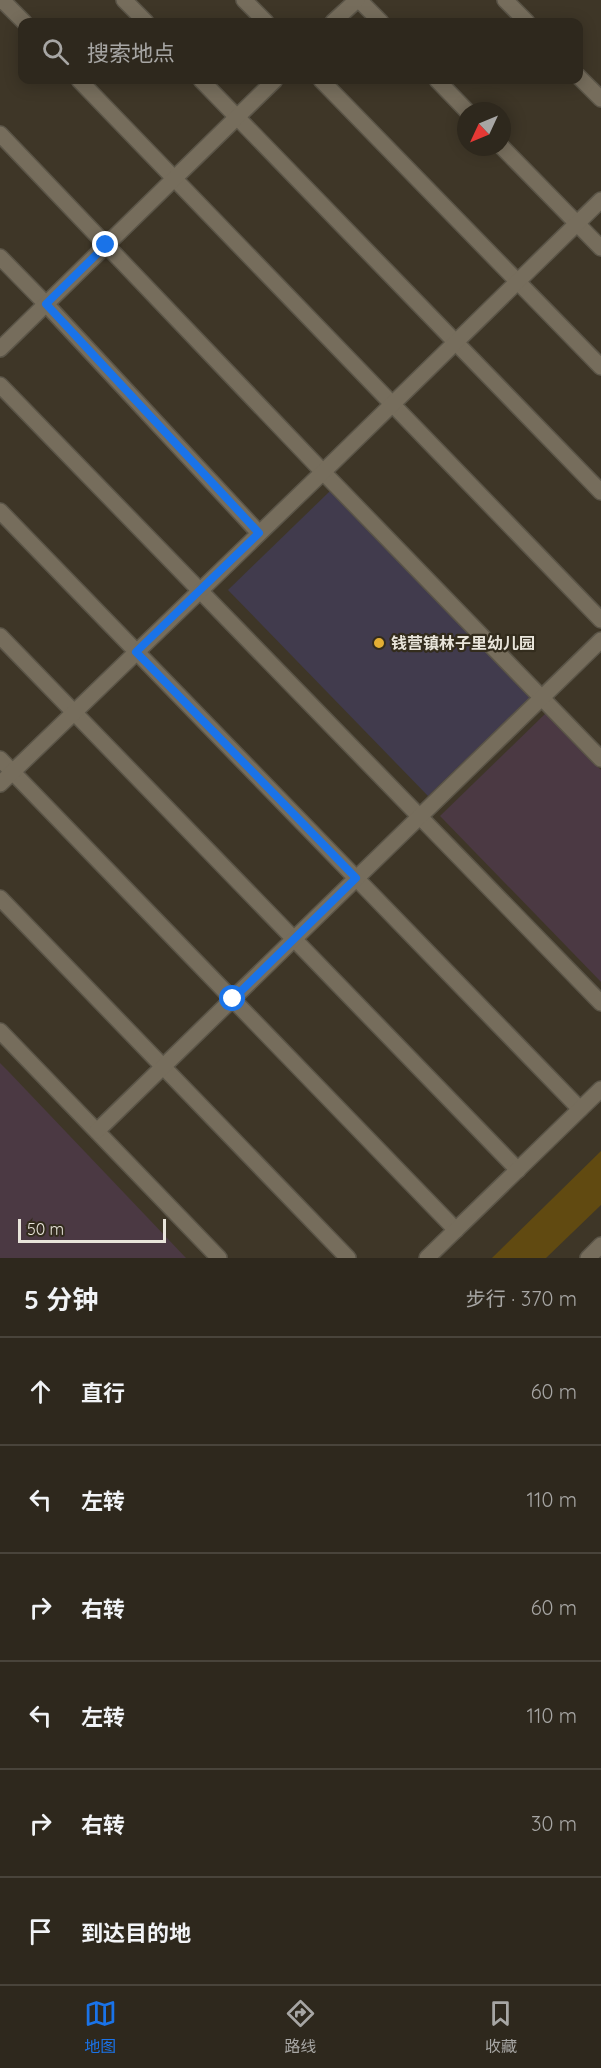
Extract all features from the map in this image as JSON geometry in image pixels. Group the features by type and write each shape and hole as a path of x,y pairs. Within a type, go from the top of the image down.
{"street":[{"path":"2,0 20,18"},
{"path":"124,0 142,18"},
{"path":"244,0 262,18"},
{"path":"338,18 358,0 377,18"},
{"path":"505,0 523,18"},
{"path":"583,80 601,99"},
{"path":"83,84 601,620"},
{"path":"205,84 601,492"},
{"path":"0,349 271,84"},
{"path":"325,84 601,368"},
{"path":"441,84 458,102"},
{"path":"0,134 601,759"},
{"path":"511,156 601,248"},
{"path":"0,784 601,200"},
{"path":"0,257 259,533"},
{"path":"0,385 601,1003"},
{"path":"0,511 580,1109"},
{"path":"0,636 518,1170"},
{"path":"97,1131 601,640"},
{"path":"0,759 456,1230"},
{"path":"0,898 348,1258"},
{"path":"0,1030 219,1258"},
{"path":"427,1258 601,1089"},
{"path":"588,1258 601,1245"}],"shaded area":[{"name":"钱营镇林子里幼儿园","path":"330,491 530,697 428,796 228,590"},
{"path":"546,713 601,770 601,982 440,816"},
{"path":"0,1063 8,1071 186,1258 0,1258"}],"building":[{"path":"601,1151 601,1205 546,1258 492,1258"}],"place":[{"name":"钱营镇林子里幼儿园","path":"379,643"}],"route":[{"path":"106,245 46,304 259,533 136,652 356,878 233,999"}]}
